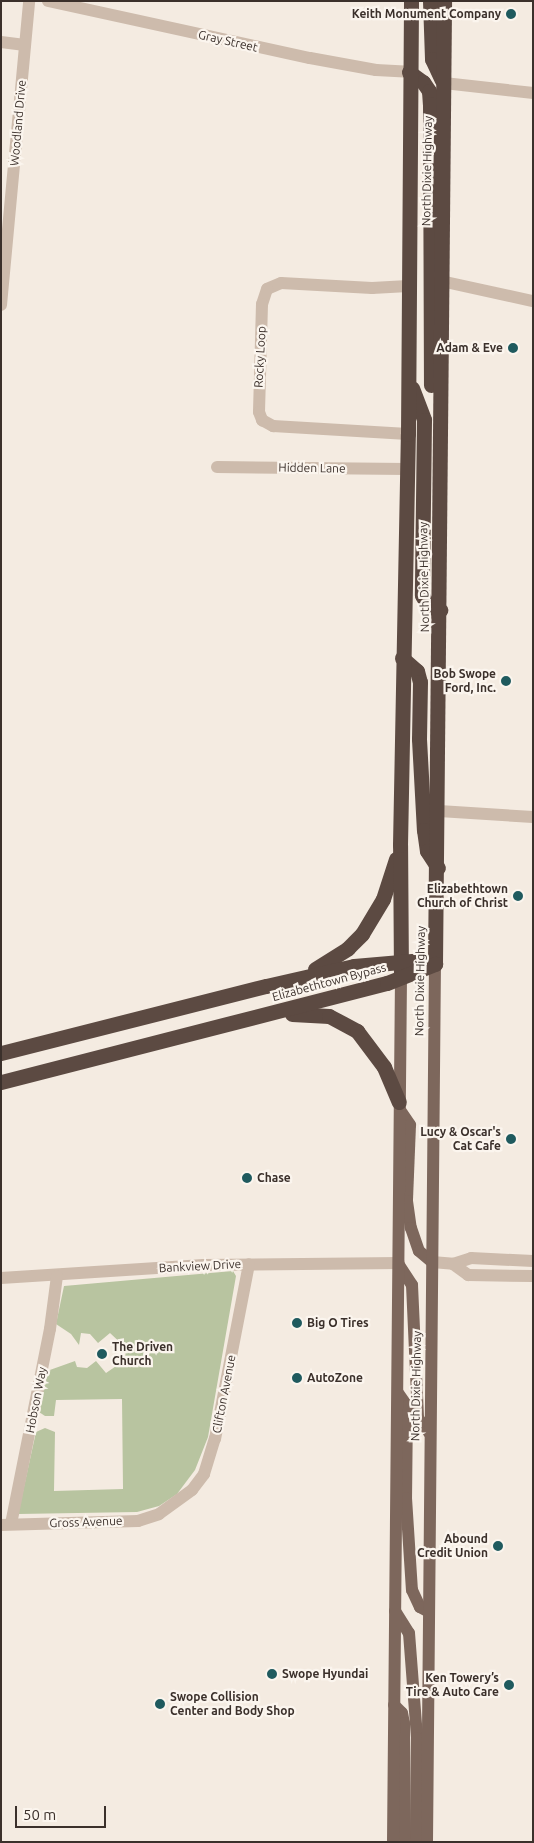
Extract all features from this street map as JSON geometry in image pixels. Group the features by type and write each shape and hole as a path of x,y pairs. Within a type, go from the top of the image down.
{"highway":[{"name":"North Dixie Highway","path":"401,977 402,658 409,380 410,1"},
{"path":"430,1 432,59 444,83"},
{"name":"North Dixie Highway","path":"435,964 439,811 439,461 444,1"},
{"path":"409,72 423,82 429,91 429,366 439,461"},
{"path":"409,380 424,420 422,595 428,606 440,610"},
{"path":"402,658 417,671 420,682 419,739 424,830 427,851 438,868"},
{"path":"266,986 331,961 362,934 383,899 400,845"},
{"name":"Elizabethtown Bypass","path":"1,1053 266,986 354,966 401,960 435,964"},
{"name":"Elizabethtown Bypass","path":"1,1082 256,1017 401,977 435,964"},
{"path":"256,1017 311,1013 344,1023 373,1048 400,1106"}],"main road":[{"name":"North Dixie Highway","path":"427,1842 435,964"},
{"name":"North Dixie Highway","path":"393,1842 401,977"},
{"path":"400,1106 410,1125 407,1201 411,1228 419,1251 432,1262"},
{"path":"398,1264 412,1285 418,1418 430,1434"},
{"path":"398,1393 407,1406 406,1498 412,1590 420,1607 429,1612"},
{"path":"395,1611 410,1634 417,1738 416,1842"},
{"path":"394,1705 402,1713 404,1723 405,1842"}],"street":[{"name":"Woodland Drive","path":"1,305 29,1"},
{"name":"Gray Street","path":"48,1 310,58 376,70 409,72"},
{"path":"1,42 25,45"},
{"path":"444,83 533,93"},
{"path":"441,281 533,300"},
{"name":"Rocky Loop","path":"408,286 372,288 281,283 267,289 262,304 259,412 262,420 273,426 408,434"},
{"name":"Hidden Lane","path":"217,467 407,469"},
{"path":"439,811 533,817"},
{"path":"432,1262 453,1264 471,1258 533,1261"},
{"name":"Bankview Drive","path":"1,1278 249,1264 398,1264"},
{"name":"Clifton Avenue","path":"168,1509 192,1490 208,1463 249,1264"},
{"path":"453,1264 468,1275 533,1276"},
{"name":"Hobson Way","path":"6,1524 50,1329 57,1276"},
{"name":"Gross Avenue","path":"6,1524 138,1521 168,1509"}],"green space":[{"path":"233,1271 236,1276 208,1437 195,1470 177,1494 159,1506 137,1512 18,1514 36,1432 45,1428 55,1432 54,1491 123,1489 122,1399 56,1400 54,1416 45,1416 39,1412 47,1371 75,1361 77,1367 87,1368 96,1361 106,1373 125,1360 126,1348 110,1333 98,1343 90,1334 81,1333 79,1345 71,1334 56,1324 64,1286"}],"place":[{"name":"Keith Monument Company","path":"511,14"},
{"name":"Adam & Eve","path":"513,348"},
{"name":"Bob Swope Ford, Inc.","path":"506,681"},
{"name":"Elizabethtown Church of Christ","path":"518,896"},
{"name":"Lucy & Oscar's Cat Cafe","path":"511,1139"},
{"name":"Chase","path":"247,1178"},
{"name":"Big O Tires","path":"297,1323"},
{"name":"The Driven Church","path":"102,1354"},
{"name":"AutoZone","path":"297,1378"},
{"name":"Abound Credit Union","path":"498,1546"},
{"name":"Swope Hyundai","path":"272,1674"},
{"name":"Ken Towery’s Tire & Auto Care","path":"509,1685"},
{"name":"Swope Collision Center and Body Shop","path":"160,1704"}]}
